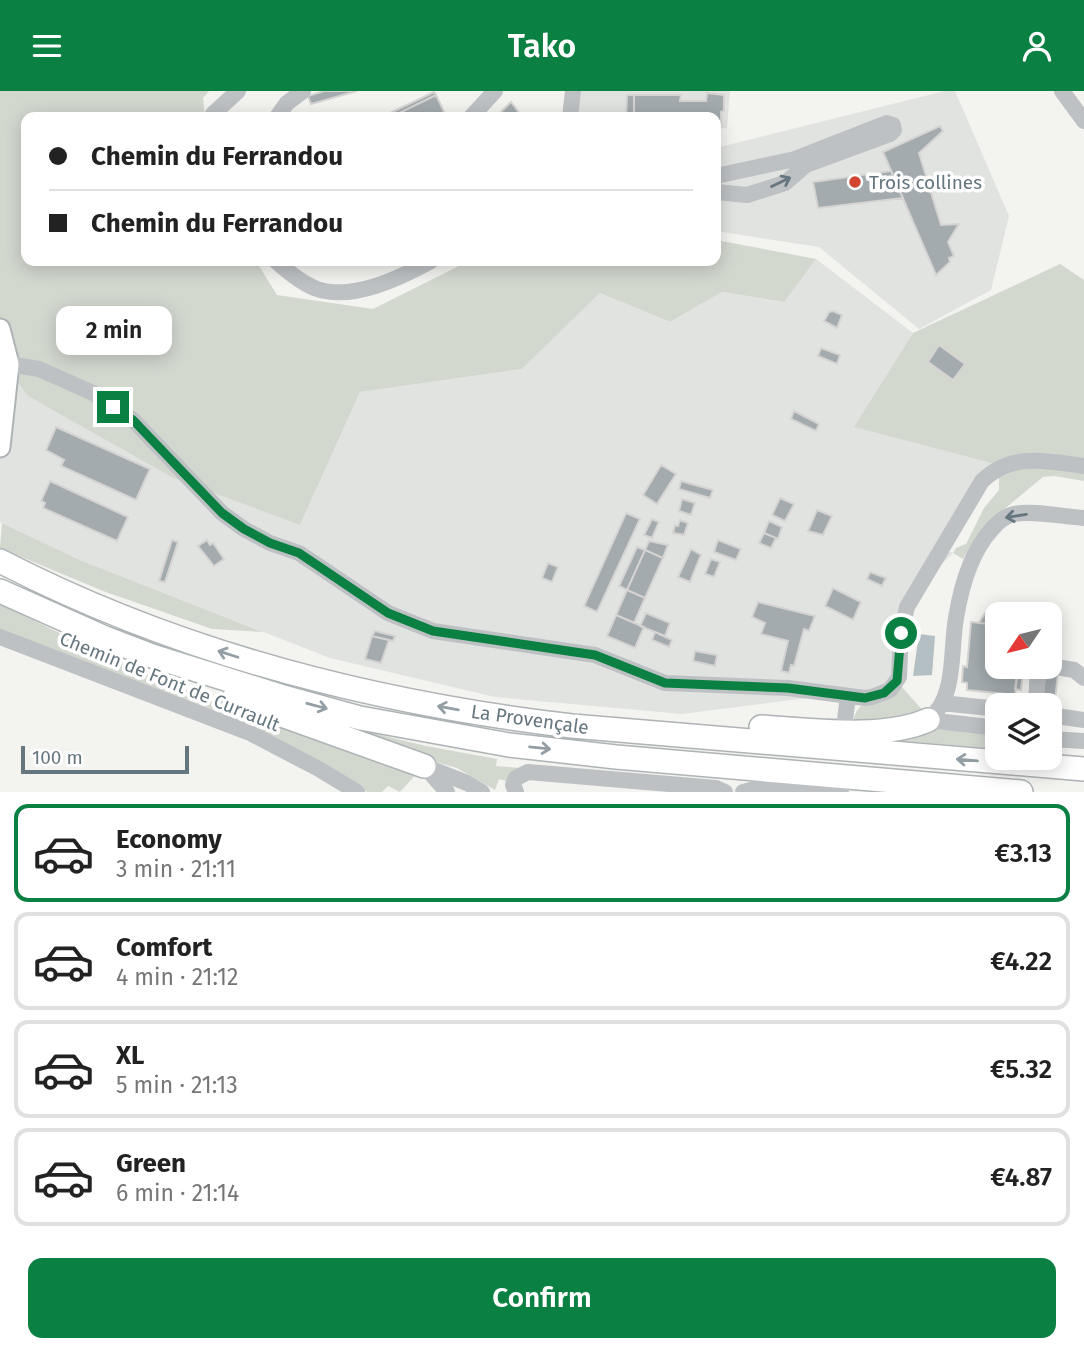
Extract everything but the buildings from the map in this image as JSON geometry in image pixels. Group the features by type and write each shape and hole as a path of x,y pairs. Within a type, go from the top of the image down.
{"highway":[{"name":"La Provençale","path":"0,561 134,621 234,656 306,677 429,705 572,726 1084,769"},
{"name":"La Provençale","path":"0,591 105,638 181,666 360,718 509,745 616,757 1021,792"},
{"path":"105,638 146,663 179,678 424,766"},
{"path":"572,726 695,724 875,731 908,728 935,711"},
{"path":"831,791 851,792"}],"main road":[{"path":"0,447 9,364 2,338"}],"street":[{"path":"215,112 238,91"},
{"path":"281,112 287,103 303,91"},
{"path":"476,112 495,91"},
{"path":"571,112 573,91"},
{"path":"1062,91 1084,121"},
{"path":"721,175 795,159 887,123 893,125 894,130 890,134 806,165 785,183 747,195 721,192"},
{"path":"282,266 295,278 318,289 353,291 394,280 421,266"},
{"path":"9,364 39,369 93,393 133,420 222,513 270,543 299,553 388,613 433,631 595,655 665,683 788,688 872,697 890,690 897,681 901,633 907,607 982,481 1013,461 1032,459 1084,466"},
{"path":"935,711 947,689 956,618 963,588 969,568 988,533 998,522 1015,514 1084,519"},
{"name":"Chemin de Font de Currault","path":"0,637 250,733 357,792"},
{"path":"1062,668 1074,670 1084,678"},
{"path":"845,720 848,696"},
{"path":"935,711 985,709"},
{"path":"935,711 985,724"},
{"path":"1062,717 1084,720"},
{"path":"1062,740 1084,741"},
{"path":"424,766 447,792"},
{"path":"424,766 482,792"},
{"path":"516,792 513,785 516,778 528,772 716,788 725,792"},
{"path":"743,792 754,788 784,786 831,791"}],"shaded area":[{"path":"0,91 209,91 203,98 204,112 21,112 21,266 259,266 277,295 373,309 459,266 721,266 721,241 816,259 784,302 722,292 670,322 600,293 522,369 360,392 300,525 173,478 28,396 0,359"},
{"path":"576,91 730,91 727,128 721,129 721,112 574,112"},
{"name":"Trois collines","path":"945,91 955,91 1009,216 991,290 919,329 819,247 721,232 721,147"},
{"path":"816,259 913,333 855,427 995,464 936,546 953,553 914,602 908,626 901,686 682,714 495,697 330,658 80,560 0,522 0,359 29,396 173,478 300,525 360,392 522,369 600,293 670,322 722,292 783,302"},
{"path":"1060,264 1084,280 1084,481 1043,477 991,520 963,559 953,553 956,548 966,544 984,508 999,490 999,474 995,464 854,427 913,333"},
{"path":"2,523 80,560 263,632 212,629 103,591 0,548"},
{"path":"0,604 102,654 180,688 419,771 400,792 388,786 382,792 367,792 269,737 0,630"},
{"path":"919,634 935,636 932,675 913,676"},
{"path":"901,686 926,714 853,725 854,717 863,704"},
{"path":"331,723 426,746 497,759 496,766 519,768 506,781 499,779 495,790 457,768 414,756"},
{"path":"934,725 985,731 985,748 893,740"}],"place":[{"name":"Trois collines","path":"855,182"}],"route":[{"path":"113,407 133,420 222,513 244,529 270,543 299,553 388,613 433,631 595,655 665,683 788,688 865,698 884,693 895,685 899,677 901,633"}]}
